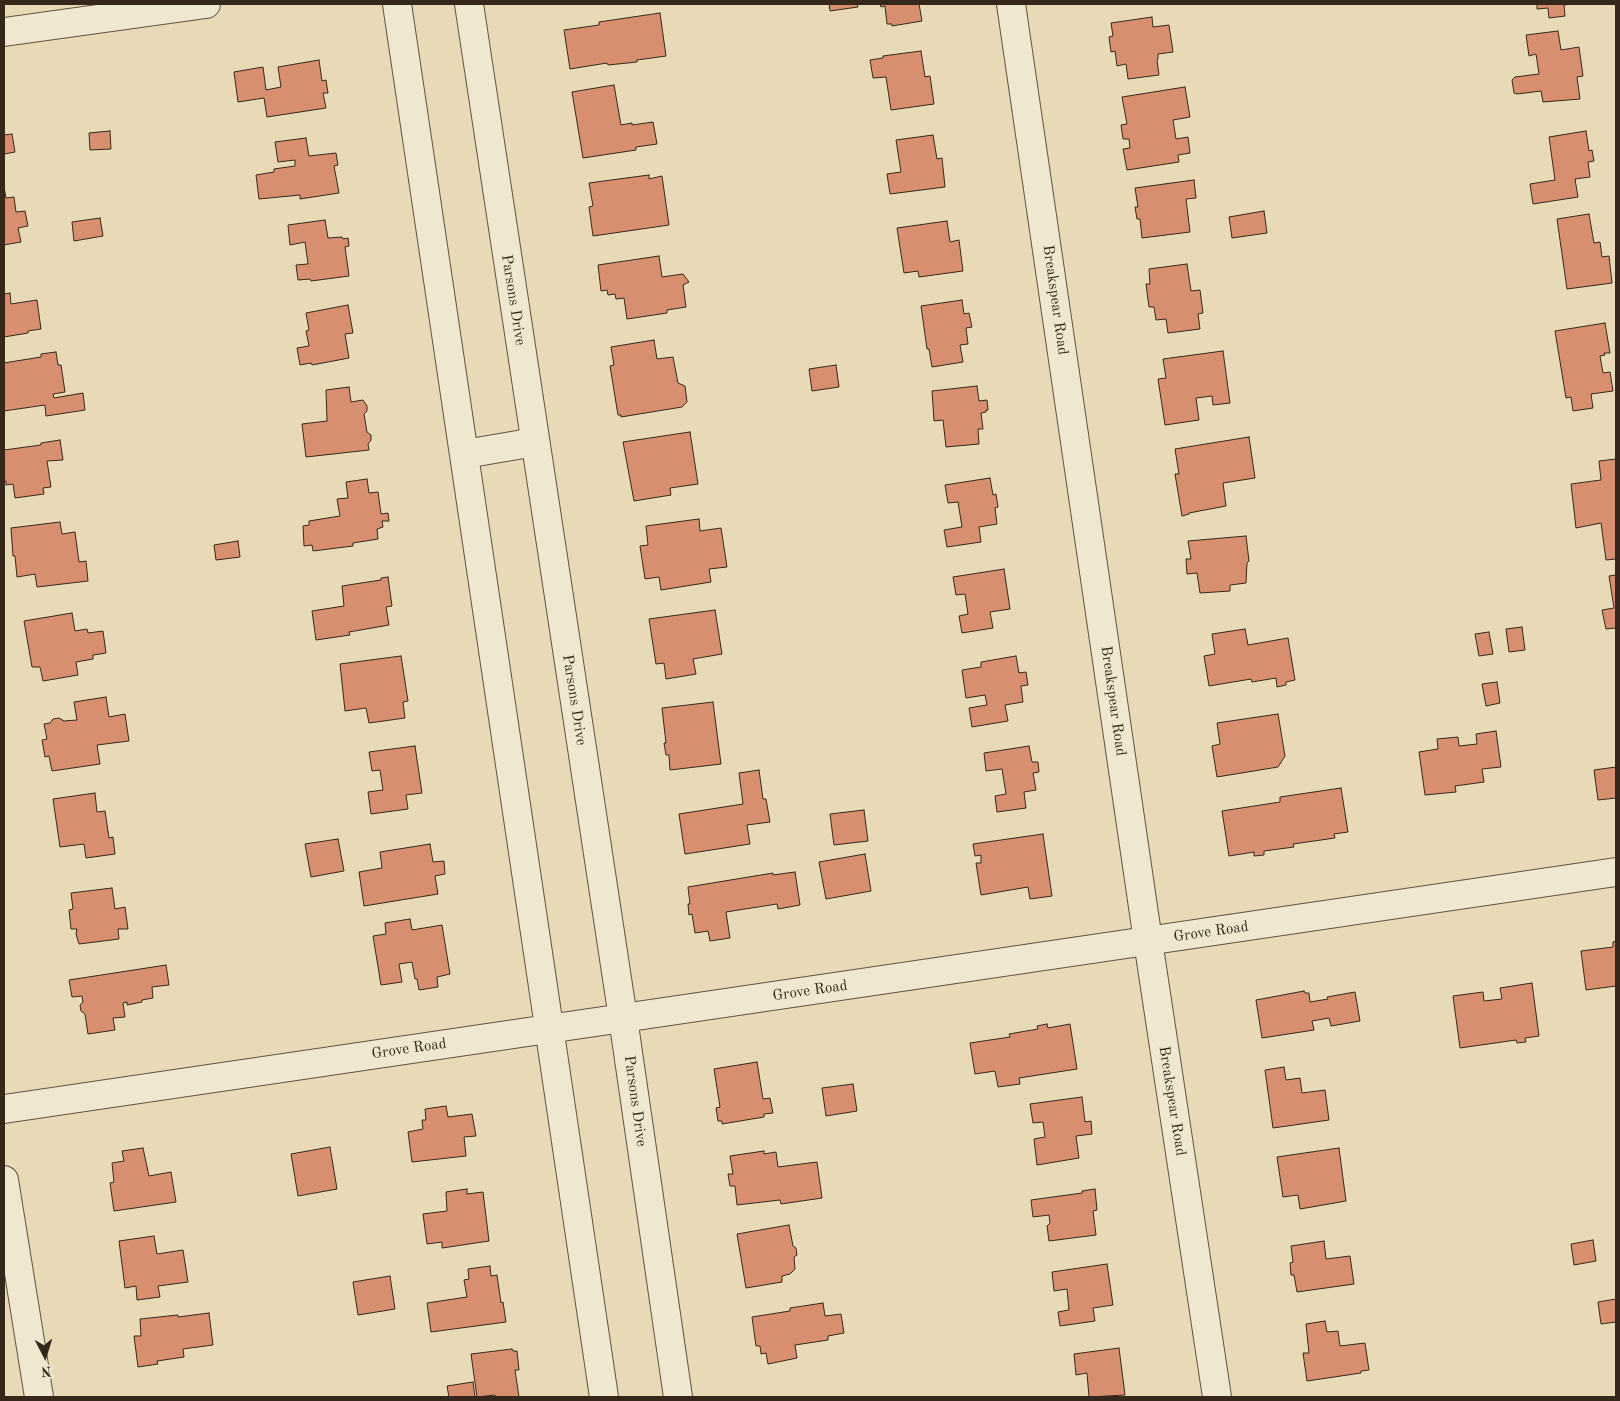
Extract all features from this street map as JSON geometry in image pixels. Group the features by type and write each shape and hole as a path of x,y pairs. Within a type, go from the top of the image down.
{"street":[{"path":"4,32 206,4"},
{"path":"398,4 604,1397"},
{"name":"Parsons Drive","path":"469,4 623,1018 678,1397"},
{"name":"Breakspear Road","path":"1011,4 1148,941 1218,1397"},
{"path":"465,454 535,442"},
{"name":"Grove Road","path":"4,1109 1616,872"},
{"path":"4,1180 12,1286 39,1397"}],"building":[{"path":"829,4 857,4 858,7 830,11"},
{"path":"880,4 919,4 922,21 892,26 892,24 887,24 885,6 881,7"},
{"path":"1537,4 1573,4 1564,5 1565,16 1549,18 1548,8 1537,9"},
{"path":"660,13 666,56 637,60 637,62 608,65 607,63 570,69 564,30 599,25 599,22"},
{"path":"1152,17 1153,27 1169,25 1173,52 1158,54 1159,75 1128,79 1126,64 1117,66 1115,51 1111,52 1109,37 1113,36 1111,23"},
{"path":"1558,31 1561,50 1579,47 1583,76 1577,77 1580,99 1543,102 1541,91 1514,93 1512,80 1515,77 1539,74 1536,54 1529,56 1526,35"},
{"path":"921,51 925,77 930,76 934,104 891,110 886,77 873,78 870,60 883,58 883,56"},
{"path":"319,60 322,81 326,80 328,93 323,93 326,108 267,117 264,98 238,102 234,72 263,67 266,90 281,87 278,67"},
{"path":"614,85 621,125 653,122 657,144 636,147 636,150 583,158 572,92"},
{"path":"1185,87 1190,117 1173,120 1176,139 1188,137 1190,153 1178,155 1179,162 1127,170 1123,149 1130,148 1129,139 1123,139 1121,125 1127,124 1122,97"},
{"path":"110,131 111,149 90,150 89,133"},
{"path":"1586,131 1589,151 1592,150 1594,161 1588,162 1590,177 1575,179 1578,197 1533,204 1530,184 1555,180 1549,137"},
{"path":"12,134 15,152 4,154 4,135"},
{"path":"933,135 937,159 942,158 945,187 890,194 887,174 901,172 896,140"},
{"path":"306,138 309,156 336,153 338,165 334,166 339,193 300,199 300,195 259,199 256,175 274,172 274,169 295,166 295,160 278,162 275,142"},
{"path":"649,175 649,179 662,176 669,225 593,236 589,207 593,206 589,183"},
{"path":"1194,180 1196,198 1186,199 1190,232 1142,238 1140,219 1137,219 1135,207 1138,207 1135,188"},
{"path":"4,187 6,198 14,197 16,212 25,211 28,226 18,228 21,242 4,245"},
{"path":"1264,211 1267,233 1232,238 1229,217"},
{"path":"1589,214 1594,243 1600,242 1602,257 1609,256 1612,283 1567,289 1557,219"},
{"path":"100,218 103,236 74,241 72,222"},
{"path":"325,220 328,238 348,238 349,246 345,247 349,276 311,281 310,279 298,280 296,265 308,264 305,242 290,245 288,225"},
{"path":"947,221 950,242 959,240 963,271 919,277 918,271 904,273 897,228"},
{"path":"659,256 662,277 683,274 689,282 683,285 686,307 667,310 667,313 627,319 624,298 616,299 615,294 608,295 607,290 601,291 598,265"},
{"path":"1187,264 1191,291 1200,290 1203,313 1198,314 1200,329 1168,333 1166,319 1156,320 1154,307 1149,307 1146,284 1150,284 1149,269"},
{"path":"10,293 11,304 37,300 41,329 4,337 4,294"},
{"path":"962,300 964,314 969,313 972,327 966,328 968,344 960,345 963,362 932,367 929,349 927,349 921,306"},
{"path":"348,305 353,333 345,334 349,358 312,365 311,363 300,365 297,348 309,346 306,331 309,330 306,313"},
{"path":"1605,323 1610,353 1604,353 1605,355 1600,356 1603,373 1610,372 1613,391 1591,394 1593,408 1573,411 1571,397 1566,398 1555,331"},
{"path":"654,340 657,359 673,357 678,383 685,386 687,402 682,407 621,417 621,415 618,415 610,366 614,365 611,347"},
{"path":"1223,351 1230,403 1213,405 1212,396 1196,398 1199,420 1165,425 1158,379 1166,378 1163,359"},
{"path":"56,352 58,365 61,365 65,392 53,394 54,398 83,393 85,410 46,416 45,405 4,411 4,363 41,357 41,354"},
{"path":"836,365 839,387 812,391 809,369"},
{"path":"977,386 979,401 987,400 988,410 981,413 983,429 978,429 979,444 946,447 943,420 934,421 932,391"},
{"path":"349,387 351,402 363,400 367,406 367,411 364,414 367,432 371,435 371,440 368,444 369,450 306,457 302,424 327,421 326,390"},
{"path":"690,432 698,484 670,488 671,495 634,501 623,442"},
{"path":"1249,437 1255,478 1223,483 1226,506 1182,516 1175,474 1179,474 1175,449"},
{"path":"60,440 63,460 47,461 51,487 43,488 44,494 15,498 13,484 6,485 6,481 4,481 4,450 41,445 41,443"},
{"path":"1616,459 1616,559 1606,560 1601,523 1576,528 1571,484 1601,480 1599,461"},
{"path":"990,478 993,495 996,494 998,507 995,508 997,524 979,527 981,542 947,547 944,530 962,527 958,502 948,503 945,485"},
{"path":"367,479 369,493 378,492 381,514 388,513 389,521 382,521 383,527 377,529 378,539 353,543 353,546 313,551 312,545 304,546 303,526 309,525 309,521 340,516 337,499 348,498 346,482"},
{"path":"699,519 700,531 721,528 727,567 709,569 711,582 661,590 659,577 645,579 640,546 648,545 646,526"},
{"path":"60,522 62,534 75,532 79,562 86,561 88,581 37,587 35,574 17,577 11,528"},
{"path":"1246,536 1249,561 1247,563 1246,583 1230,585 1230,591 1200,593 1197,573 1187,574 1186,559 1191,559 1188,541"},
{"path":"238,541 240,557 216,560 214,545"},
{"path":"1004,569 1010,609 990,612 993,628 962,633 959,616 968,614 965,594 956,595 953,577"},
{"path":"1616,575 1616,628 1606,629 1602,610 1614,608 1609,576"},
{"path":"388,577 392,606 386,607 389,625 349,632 350,635 316,640 312,611 344,606 342,586 381,580 381,578"},
{"path":"715,610 722,654 693,659 696,674 666,679 664,663 656,664 649,619"},
{"path":"72,613 75,631 87,629 88,633 103,631 106,653 93,655 93,659 76,662 78,675 43,681 40,667 32,667 24,621"},
{"path":"1522,627 1525,650 1509,652 1506,629"},
{"path":"1245,629 1248,645 1288,638 1295,680 1277,687 1276,678 1252,682 1251,679 1209,686 1204,656 1215,654 1212,634"},
{"path":"1489,632 1493,654 1479,656 1475,634"},
{"path":"401,656 408,701 403,702 405,718 369,723 366,708 345,711 340,664"},
{"path":"1016,656 1019,673 1026,672 1028,685 1021,686 1023,702 1005,705 1008,721 972,727 969,708 987,705 985,695 966,698 962,670 981,667 981,662"},
{"path":"1497,682 1500,703 1486,706 1482,684"},
{"path":"106,697 109,717 125,714 129,741 97,745 100,764 52,771 49,756 45,757 42,740 47,739 44,724 59,718 64,721 77,720 74,702"},
{"path":"713,702 721,764 670,770 669,755 666,755 664,743 666,743 662,708"},
{"path":"1278,714 1285,756 1278,767 1217,777 1212,746 1220,744 1217,723"},
{"path":"1496,731 1501,767 1482,769 1484,782 1455,786 1456,792 1425,795 1419,752 1438,749 1437,739 1458,737 1459,746 1477,744 1476,734"},
{"path":"415,746 422,793 406,795 408,809 371,814 368,792 383,790 380,770 372,771 369,752"},
{"path":"1029,746 1032,762 1038,762 1039,772 1033,773 1036,790 1024,792 1026,808 997,812 995,796 1006,794 1002,769 986,771 984,753"},
{"path":"1616,767 1616,798 1598,800 1594,770"},
{"path":"759,770 763,799 766,799 770,822 747,825 750,844 685,854 679,814 743,804 739,773"},
{"path":"1341,788 1348,832 1334,834 1335,838 1293,844 1294,847 1264,851 1264,855 1254,856 1254,852 1229,856 1222,811 1280,802 1280,797"},
{"path":"95,793 97,812 105,811 109,838 113,837 115,854 86,858 84,844 60,847 53,799"},
{"path":"864,810 868,841 834,845 830,814"},
{"path":"1043,834 1052,896 1030,899 1028,887 981,895 976,863 981,863 981,855 975,856 973,844"},
{"path":"338,839 344,871 311,877 305,844"},
{"path":"430,844 433,862 444,861 445,874 435,876 438,894 364,906 359,872 382,868 380,852"},
{"path":"865,854 871,891 826,899 819,862"},
{"path":"795,872 800,905 778,909 777,904 726,912 730,938 710,941 708,931 695,933 692,914 689,915 688,887 773,873 773,875"},
{"path":"112,888 115,909 125,907 128,929 118,929 119,939 79,944 76,934 77,929 71,929 69,910 73,909 71,893"},
{"path":"410,919 412,930 442,925 450,974 437,977 438,987 419,990 412,962 399,964 402,982 381,985 373,936 386,934 385,923"},
{"path":"1616,941 1616,986 1586,990 1581,951 1613,947 1613,942"},
{"path":"166,965 169,985 152,987 153,998 127,1005 127,1002 123,1003 125,1017 113,1018 115,1030 88,1034 85,1014 81,1011 80,1005 83,1002 82,996 72,997 69,980"},
{"path":"1532,983 1539,1036 1525,1038 1526,1042 1517,1043 1516,1040 1460,1048 1453,996 1483,992 1484,1001 1502,999 1500,988"},
{"path":"1304,991 1309,993 1310,1002 1355,992 1360,1021 1331,1026 1329,1018 1312,1021 1314,1030 1262,1038 1256,1000"},
{"path":"1047,1024 1048,1028 1070,1024 1077,1069 1019,1078 1020,1084 998,1087 995,1071 975,1074 970,1043 1010,1037 1009,1034 1038,1029 1037,1026"},
{"path":"757,1062 763,1099 770,1098 773,1113 764,1114 764,1117 722,1124 722,1121 718,1121 716,1108 720,1107 714,1069"},
{"path":"1284,1067 1286,1080 1300,1078 1302,1093 1325,1090 1329,1120 1273,1128 1265,1070"},
{"path":"853,1084 857,1111 826,1116 822,1088"},
{"path":"1082,1097 1085,1122 1091,1121 1092,1134 1076,1136 1079,1158 1037,1165 1034,1139 1045,1137 1043,1122 1033,1123 1030,1104"},
{"path":"446,1106 448,1117 472,1114 476,1136 464,1137 466,1156 412,1162 408,1132 423,1129 422,1120 426,1120 425,1109"},
{"path":"330,1147 337,1189 298,1196 291,1154"},
{"path":"143,1148 149,1176 171,1172 176,1202 114,1211 110,1183 114,1182 112,1163 124,1161 122,1151"},
{"path":"1339,1148 1346,1201 1300,1209 1298,1195 1283,1197 1277,1157"},
{"path":"764,1151 764,1154 776,1152 778,1167 817,1162 822,1198 781,1204 780,1200 737,1205 735,1186 730,1186 728,1174 733,1174 730,1156"},
{"path":"467,1189 467,1194 483,1192 489,1241 442,1248 442,1242 427,1244 423,1214 447,1211 446,1192"},
{"path":"1095,1189 1097,1210 1093,1211 1096,1235 1049,1241 1047,1226 1050,1223 1049,1215 1033,1217 1031,1200 1082,1193 1082,1191"},
{"path":"789,1225 793,1246 796,1248 797,1255 794,1257 795,1269 790,1274 782,1276 782,1282 746,1288 737,1234"},
{"path":"154,1236 157,1254 183,1250 188,1282 158,1286 160,1297 137,1300 136,1286 125,1288 119,1241"},
{"path":"1593,1240 1596,1261 1574,1265 1571,1244"},
{"path":"1324,1241 1326,1259 1350,1256 1354,1284 1297,1292 1294,1275 1291,1275 1290,1263 1293,1262 1291,1246"},
{"path":"1107,1264 1113,1305 1093,1308 1095,1321 1060,1326 1058,1312 1069,1310 1067,1289 1054,1291 1052,1272"},
{"path":"490,1266 491,1276 497,1275 506,1322 431,1332 427,1303 467,1297 464,1280 469,1279 468,1269"},
{"path":"390,1276 395,1309 358,1315 353,1282"},
{"path":"1616,1299 1616,1322 1601,1324 1598,1302"},
{"path":"823,1303 825,1316 841,1314 844,1333 828,1336 828,1340 795,1345 797,1358 768,1364 766,1353 761,1354 760,1346 756,1346 752,1317"},
{"path":"209,1313 213,1345 183,1349 184,1357 157,1361 158,1364 138,1367 134,1336 141,1336 140,1319"},
{"path":"1325,1321 1327,1332 1338,1331 1340,1346 1365,1343 1369,1370 1361,1371 1361,1373 1307,1381 1303,1353 1309,1353 1306,1324"},
{"path":"1119,1348 1125,1395 1089,1397 1087,1373 1076,1375 1074,1354"},
{"path":"512,1349 517,1351 519,1370 515,1370 519,1397 496,1397 495,1395 477,1397 471,1354"},
{"path":"473,1382 475,1397 449,1397 447,1386"}]}
